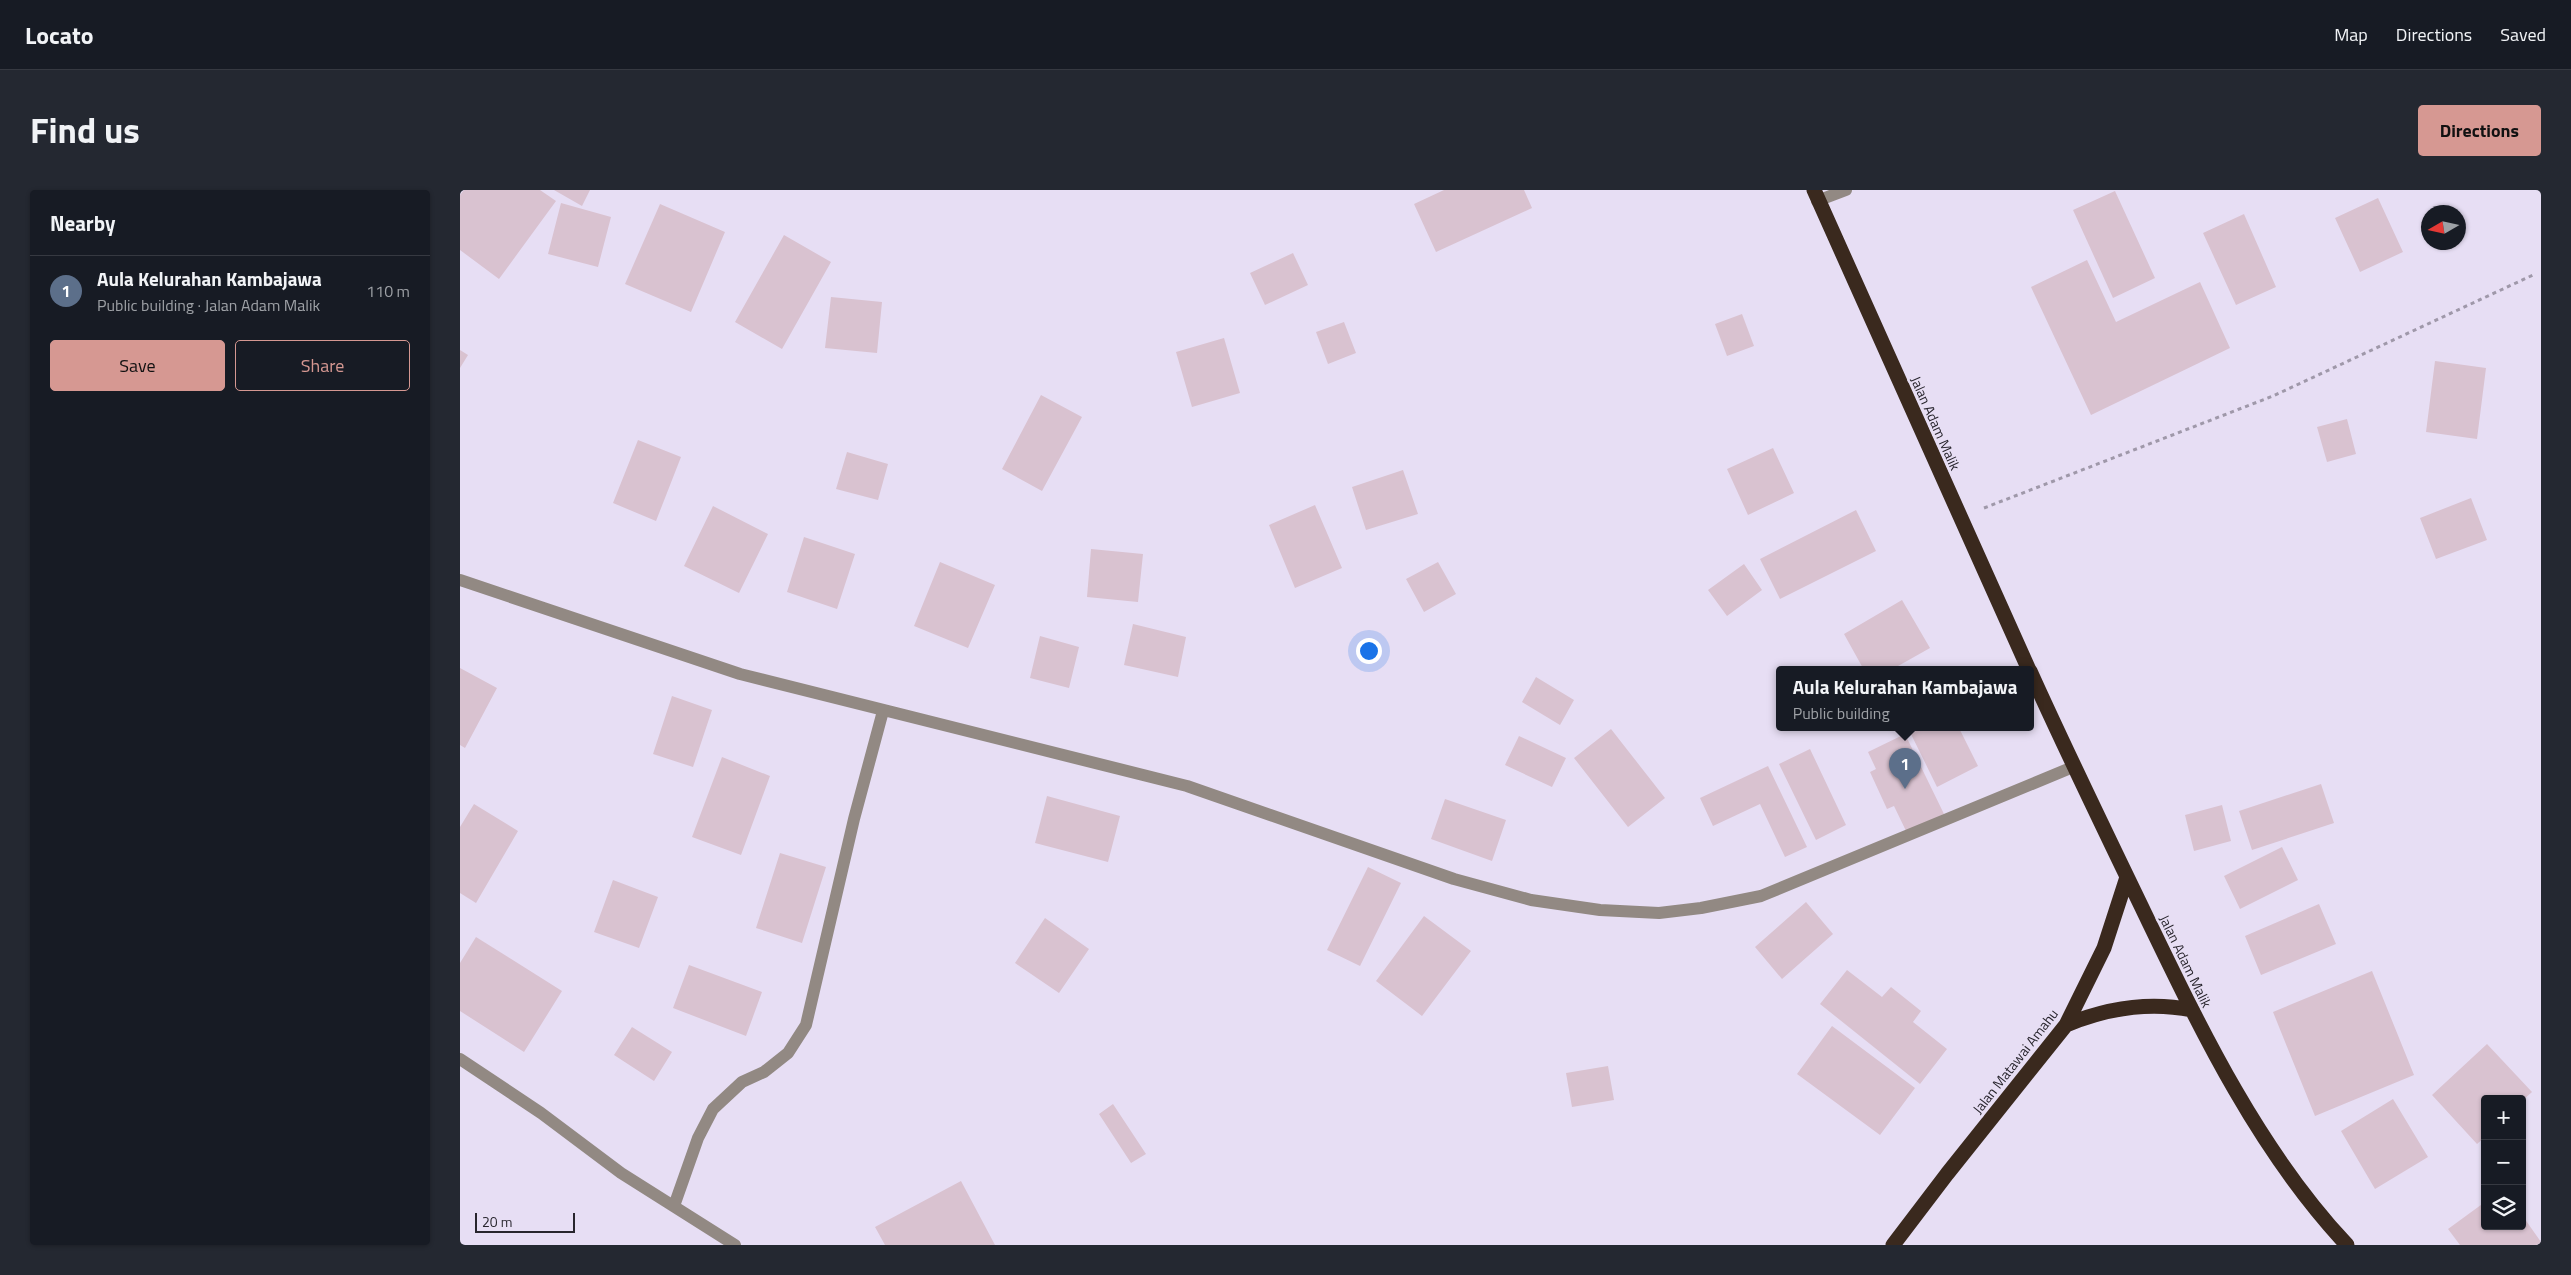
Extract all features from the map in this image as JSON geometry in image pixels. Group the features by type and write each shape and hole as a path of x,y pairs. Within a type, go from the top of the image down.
{"highway":[{"name":"Jalan Adam Malik","path":"1816,195 2028,666"},
{"name":"Jalan Adam Malik","path":"2034,680 2073,767 2192,1010 2260,1132 2315,1210 2346,1245"},
{"name":"Jalan Matawai Amahu","path":"1893,1245 2066,1025 2104,948 2127,877"},
{"path":"2066,1025 2093,1014 2126,1008 2167,1005 2192,1010"}],"street":[{"path":"1816,195 1846,190"},
{"path":"460,580 740,674 883,712 1040,748 1186,786 1454,879 1531,900 1600,910 1659,913 1701,908 1761,896 2073,767"},
{"path":"674,1206 698,1138 713,1109 742,1082 764,1072 788,1053 806,1025 854,819 883,712"},
{"path":"460,1059 540,1113 621,1173 735,1245"}],"path":[{"path":"1961,517 2274,396 2533,275"}],"building":[{"path":"464,190 540,190 556,201 499,279 460,250 460,195"},
{"path":"554,190 590,190 582,206"},
{"path":"1444,190 1524,190 1532,208 1436,252 1414,204"},
{"path":"2115,191 2155,278 2113,298 2073,210"},
{"path":"2378,198 2403,252 2360,272 2335,218"},
{"path":"561,203 611,217 598,267 548,254"},
{"path":"660,204 725,232 691,312 625,284"},
{"path":"2244,214 2276,287 2236,305 2203,233"},
{"path":"784,235 831,262 782,349 735,322"},
{"path":"1293,253 1308,285 1265,305 1250,273"},
{"path":"2087,260 2116,322 2200,282 2230,348 2091,415 2031,287"},
{"path":"831,297 882,302 877,353 825,348"},
{"path":"1742,314 1754,346 1727,356 1715,324"},
{"path":"1344,322 1356,353 1328,364 1316,332"},
{"path":"1224,338 1240,393 1192,407 1176,352"},
{"path":"460,350 468,355 460,368"},
{"path":"2435,361 2486,368 2477,439 2426,432"},
{"path":"1041,395 1082,417 1042,491 1002,469"},
{"path":"2347,419 2356,454 2327,462 2317,427"},
{"path":"638,440 681,457 656,521 613,503"},
{"path":"1773,448 1794,493 1748,515 1727,469"},
{"path":"847,452 888,464 878,500 836,489"},
{"path":"1403,470 1418,514 1366,530 1352,487"},
{"path":"2471,498 2487,540 2436,559 2420,518"},
{"path":"1315,505 1342,568 1295,588 1269,525"},
{"path":"713,506 768,534 739,593 684,566"},
{"path":"1856,510 1876,551 1780,599 1760,559"},
{"path":"804,537 855,554 837,609 787,592"},
{"path":"1091,549 1143,554 1138,602 1087,597"},
{"path":"940,562 995,585 968,648 914,626"},
{"path":"1438,562 1456,594 1424,612 1406,579"},
{"path":"1744,564 1762,590 1727,616 1708,590"},
{"path":"1902,600 1930,648 1898,666 1862,666 1844,634"},
{"path":"1133,624 1186,637 1178,677 1124,665"},
{"path":"1040,636 1079,647 1069,688 1030,678"},
{"path":"460,668 497,688 465,748 460,745"},
{"path":"1536,677 1574,700 1560,725 1522,702"},
{"path":"672,696 712,710 693,767 653,754"},
{"path":"1611,729 1665,798 1628,827 1574,758"},
{"path":"1909,731 1960,731 1978,766 1937,787"},
{"path":"1905,734 1944,814 1907,833 1894,806 1887,809 1870,772 1876,769 1868,752"},
{"path":"1519,736 1566,758 1552,787 1505,765"},
{"path":"1810,749 1846,825 1816,840 1779,764"},
{"path":"722,757 770,776 741,855 692,837"},
{"path":"1768,766 1807,847 1785,857 1760,804 1713,826 1700,798"},
{"path":"2321,784 2334,823 2252,850 2239,811"},
{"path":"1047,796 1120,816 1108,862 1035,843"},
{"path":"1445,799 1506,820 1492,861 1431,839"},
{"path":"474,804 518,831 476,903 460,893 460,827"},
{"path":"2222,805 2231,841 2194,851 2185,815"},
{"path":"2282,847 2298,880 2240,909 2224,876"},
{"path":"780,853 826,867 802,943 756,928"},
{"path":"1368,867 1401,883 1360,966 1327,950"},
{"path":"613,880 658,897 639,948 594,932"},
{"path":"1806,902 1833,934 1782,979 1755,947"},
{"path":"2319,904 2336,944 2261,975 2245,936"},
{"path":"1424,916 1471,951 1422,1016 1376,981"},
{"path":"1045,918 1089,949 1059,993 1015,963"},
{"path":"476,937 562,991 524,1052 460,1011 460,963"},
{"path":"689,965 762,992 746,1036 673,1008"},
{"path":"1847,970 1882,997 1891,987 1921,1011 1913,1022 1947,1049 1920,1084 1820,1004"},
{"path":"2372,971 2414,1075 2315,1116 2273,1012"},
{"path":"1832,1026 1915,1088 1880,1135 1797,1074"},
{"path":"632,1027 672,1052 654,1081 614,1055"},
{"path":"2487,1044 2532,1092 2526,1097 2526,1095 2481,1095 2481,1140 2477,1144 2432,1095"},
{"path":"1608,1066 1614,1100 1572,1107 1566,1073"},
{"path":"2393,1099 2428,1157 2375,1189 2341,1131"},
{"path":"1113,1104 1146,1154 1131,1163 1099,1114"},
{"path":"961,1181 995,1245 885,1245 875,1227"},
{"path":"2481,1205 2481,1230 2526,1230 2526,1221 2541,1242 2537,1245 2460,1245 2448,1229"}],"place":[{"name":"Aula Kelurahan Kambajawa","path":"1905,789"}]}
